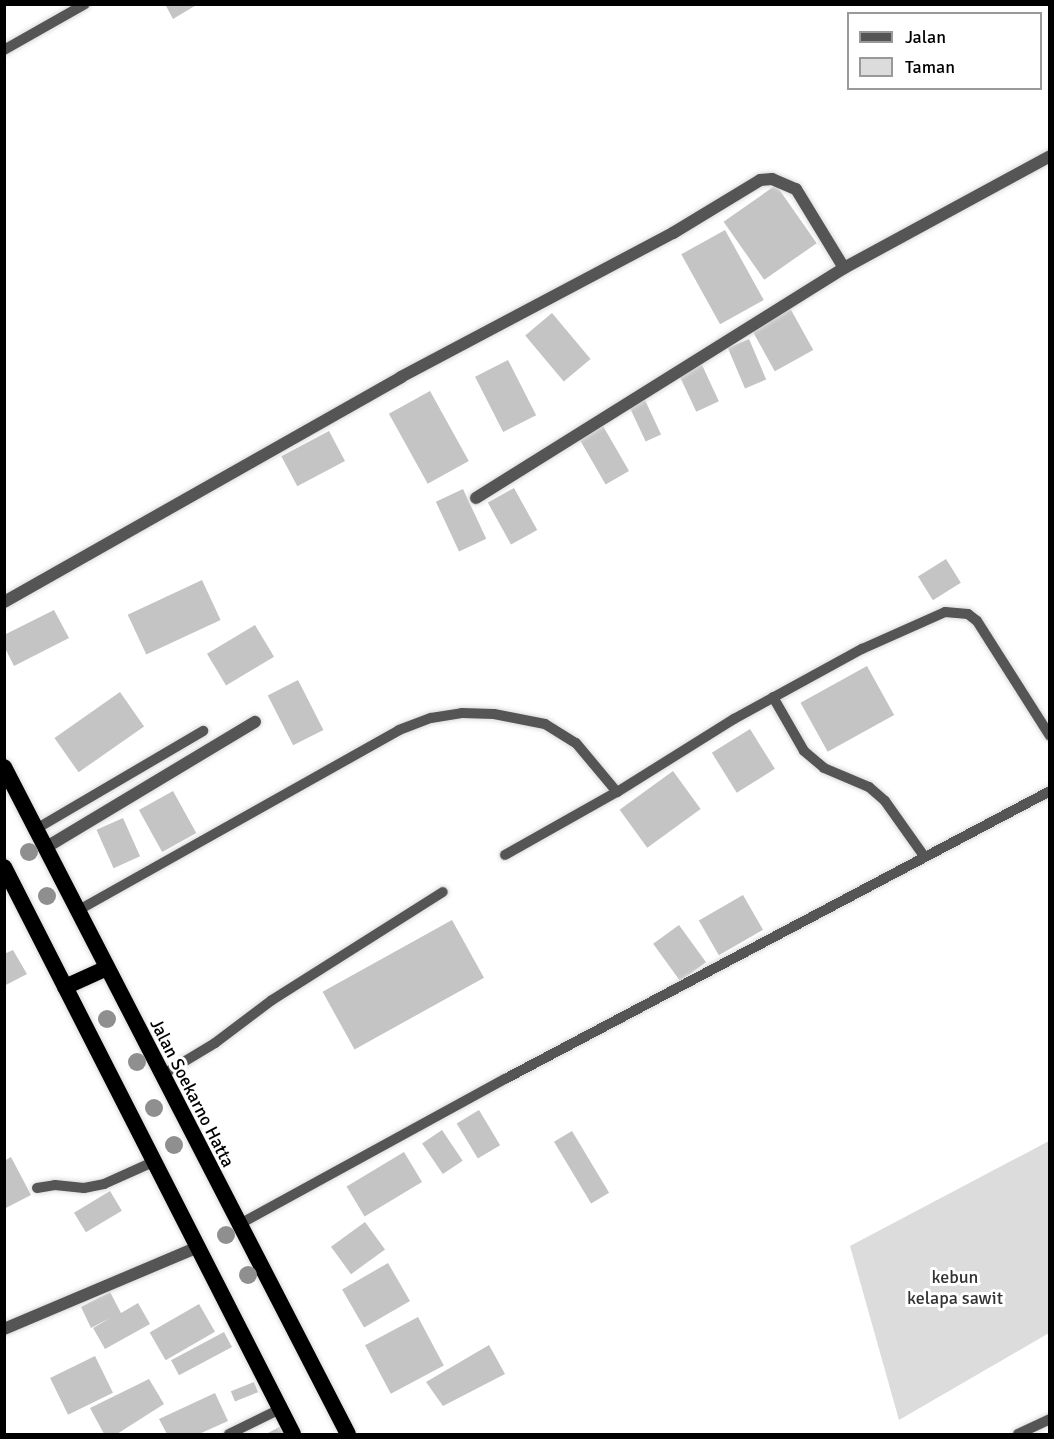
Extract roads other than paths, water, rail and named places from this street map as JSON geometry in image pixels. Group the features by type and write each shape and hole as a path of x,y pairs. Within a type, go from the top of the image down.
{"highway":[{"name":"Jalan Soekarno Hatta","path":"4,767 238,1225 348,1434"},
{"path":"4,867 293,1434"},
{"path":"65,987 107,968"}],"street":[{"path":"476,498 844,268 1050,156"},
{"path":"4,602 390,382 673,233 760,180 772,179 796,189 844,268"},
{"path":"45,848 255,722"},
{"path":"4,1329 198,1247"}],"lane":[{"path":"4,50 85,4"},
{"path":"505,855 617,792 773,698 862,649 937,615 956,611 968,614 977,621 1050,736"},
{"path":"773,698 804,751 824,768 869,788 885,801 924,856"},
{"path":"77,910 399,730 431,718 462,713 494,714 545,724 576,743 617,792"},
{"path":"36,829 203,731"},
{"path":"238,1225 505,1078 1050,791"},
{"path":"162,1075 215,1043 272,1000 443,892"},
{"path":"37,1188 55,1185 84,1188 104,1184 153,1162"},
{"path":"229,1434 280,1409"},
{"path":"1018,1434 1050,1419"}],"park label":[{"name":"kebun kelapa sawit","path":"955,1288"}]}
